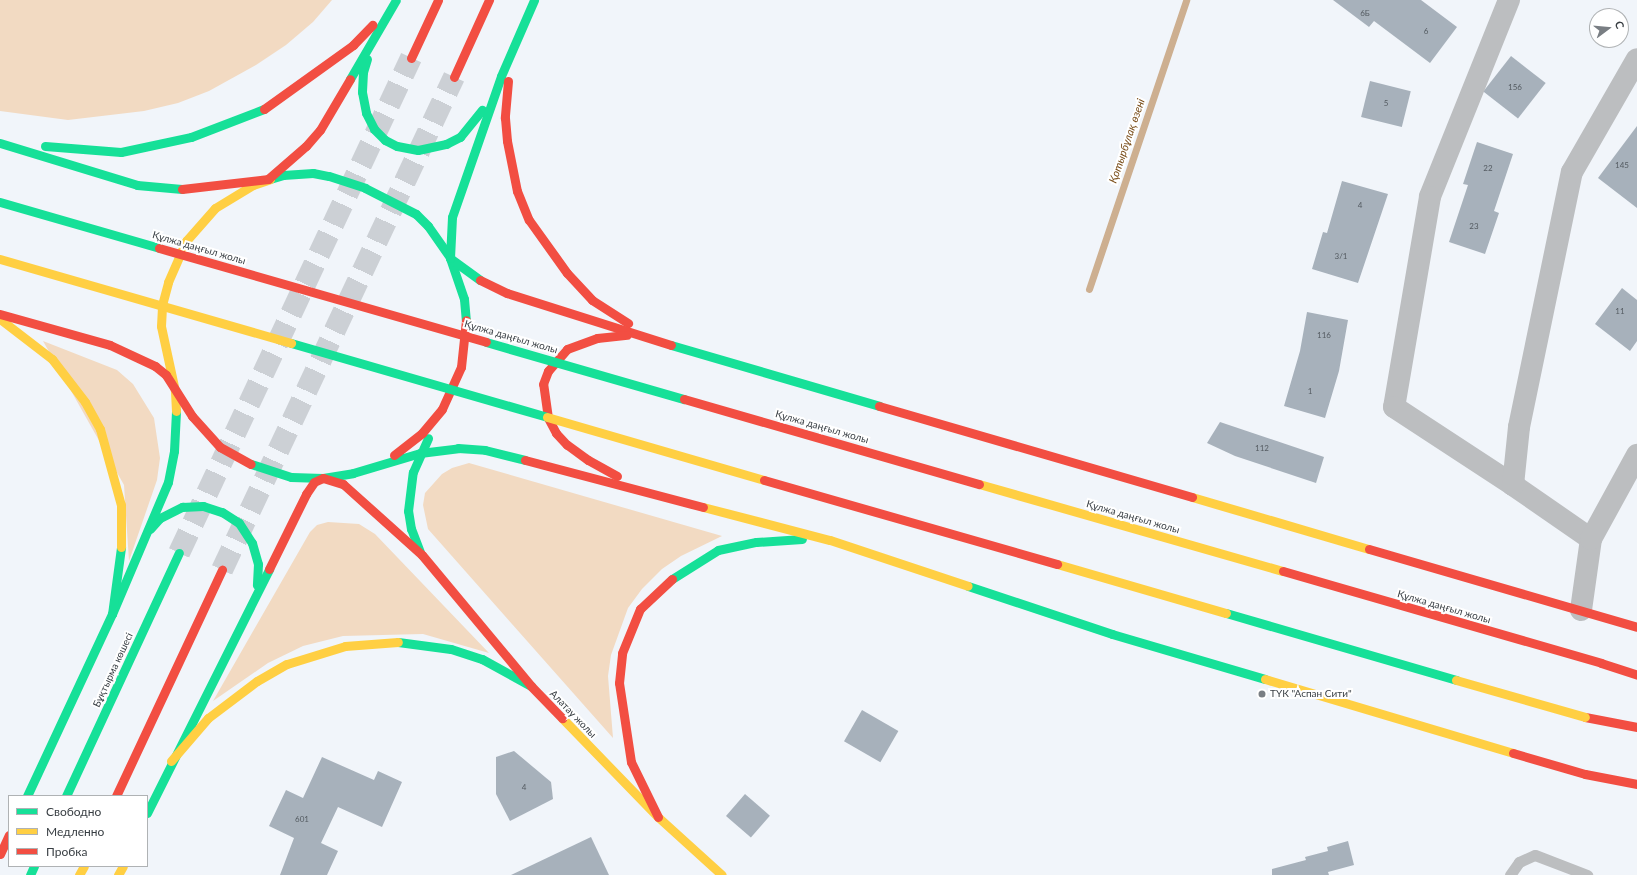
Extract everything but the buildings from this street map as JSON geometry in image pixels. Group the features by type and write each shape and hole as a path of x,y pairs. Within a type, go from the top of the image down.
{"main road":[{"path":"410,58 438,0"},
{"path":"454,77 489,0"},
{"path":"422,555 411,529 408,510 413,472 420,453 461,366 465,344 464,299 450,258 449,238 454,210 501,76 514,43 534,0"},
{"path":"27,795 150,530 168,482 174,450 177,420 175,391 164,349 161,326 162,305 176,261 186,241 215,208 234,195 268,179 306,146 320,130 395,1"},
{"path":"0,140 86,151 121,152 191,137 259,112 293,90 353,45 395,1"},
{"path":"382,22 363,72 362,92 366,113 374,129 385,140 397,146 407,149 430,148 460,137 473,124 501,76"},
{"path":"514,43 506,95 505,125 511,167 529,220 567,273 592,300 622,320 668,344"},
{"path":"0,143 138,185 188,189 313,173 365,188 416,214 428,226 450,258 469,274 507,293 668,344 1581,610 1637,628"},
{"name":"Құлжа даңғыл жолы","path":"0,202 1601,663 1637,675"},
{"path":"0,259 1585,718 1637,727"},
{"path":"0,314 128,352 155,366 166,375 175,391 204,432 235,456 270,472 291,477 323,478 370,468 420,453 458,448 485,450 830,540 1112,634 1585,774 1637,784"},
{"path":"0,319 52,359 85,402 100,429 112,465 121,505 122,542 112,614"},
{"path":"646,337 621,335 597,338 568,349 548,370 543,384 544,401 548,418 556,433 567,445 630,483 666,497"},
{"path":"370,468 410,444 442,409"},
{"path":"148,811 171,761 256,590 310,486 323,478 343,484 422,555"},
{"path":"150,530 160,518 182,508 203,506 222,512 239,523 252,543 258,564 256,590"},
{"path":"658,817 631,762 622,712 619,683 622,654 640,609 679,572 718,550 785,539 830,540"},
{"name":"Бұқтырма көшесі","path":"66,795 179,553"},
{"name":"Алатау жолы","path":"422,555 531,686 658,817 722,875"},
{"path":"116,795 222,570"},
{"path":"171,761 208,718 257,681 287,664 345,646 400,642 451,649 482,659 531,686"},
{"path":"0,854 8,837"}],"street":[{"path":"1508,0 1430,197 1394,407 1591,539"},
{"path":"1513,486 1519,427 1572,172 1637,59"},
{"path":"1581,610 1591,539 1637,455"}],"lane":[{"path":"1510,875 1518,862 1535,855 1587,875"}],"shaded area":[{"path":"0,0 332,0 313,22 286,45 256,65 209,91 178,103 144,111 68,120 0,111"},
{"path":"43,341 117,370 133,384 154,418 160,458 157,480 129,561 124,485"},
{"path":"469,463 722,536 681,556 662,569 642,589 628,608 611,655 608,676 613,738 428,529 423,505 425,493 442,474 452,468"},
{"path":"328,522 359,524 375,534 489,653 423,634 343,636 303,646 268,663 213,701 310,532 317,525"}],"waterway":[{"name":"Қотырбұлақ өзені","path":"1089,289 1186,0"}],"tunnel":[{"path":"179,553 411,58"},
{"path":"222,570 454,77"}],"traffic: fast":[{"path":"350,79 396,0"},
{"path":"480,280 450,258 452,217 501,76 534,0"},
{"path":"367,59 363,72 362,92 366,113 374,129 385,140 397,146 418,150 446,144 460,137 482,110"},
{"path":"45,146 121,152 191,137 264,109"},
{"path":"0,143 137,185 182,189"},
{"path":"270,179 283,175 313,173 329,176 365,188 416,214 428,226 450,258 464,299 466,320"},
{"path":"0,202 159,248"},
{"path":"486,342 684,399"},
{"path":"291,343 547,417"},
{"path":"671,345 879,406"},
{"path":"112,614 168,482 174,451 176,411"},
{"path":"420,552 411,529 408,511 413,472 428,438"},
{"path":"251,464 291,477 323,478 353,473 420,453 458,448 485,450 525,460"},
{"path":"150,529 160,518 182,507 203,506 222,512 239,523 252,543 258,564 257,585"},
{"path":"672,579 718,550 756,542 802,539"},
{"path":"27,795 112,614 121,547"},
{"path":"66,795 179,553"},
{"path":"148,811 269,569"},
{"path":"968,586 1112,634 1265,679"},
{"path":"1226,613 1456,680"},
{"path":"398,642 451,649 482,659 531,686"},
{"path":"30,875 34,867"}],"traffic: slow":[{"path":"176,411 175,391 161,326 162,305 168,282 186,241 215,208 253,185 270,179"},
{"path":"0,259 291,343"},
{"path":"0,319 52,359 85,402 100,429 121,505 121,547"},
{"path":"547,417 764,480"},
{"path":"979,484 1283,571"},
{"path":"1192,497 1369,549"},
{"path":"703,507 830,540 968,586"},
{"path":"1057,564 1226,613"},
{"path":"171,761 208,718 257,681 287,664 345,646 398,642"},
{"path":"1265,679 1513,753"},
{"path":"1456,680 1585,717"},
{"path":"562,718 658,817 722,875"},
{"path":"79,875 83,867"},
{"path":"118,875 122,867"}],"traffic: jam":[{"path":"411,58 438,0"},
{"path":"454,77 489,0"},
{"path":"264,109 353,45 372,25"},
{"path":"182,189 268,179 306,146 320,130 350,79"},
{"path":"508,81 505,118 507,141 517,191 529,220 567,273 592,300 628,323"},
{"path":"159,248 486,342"},
{"path":"480,280 507,293 671,345"},
{"path":"0,314 110,345 155,366 166,375 192,416 220,447 251,464"},
{"path":"394,455 422,433 442,409 461,367 466,320"},
{"path":"617,476 588,460 567,445 556,433 548,418 543,384 548,371 567,349 597,338 627,335"},
{"path":"684,399 979,484"},
{"path":"879,406 1192,497"},
{"path":"525,460 703,507"},
{"path":"323,478 343,484 422,555 531,686 562,718"},
{"path":"269,569 306,494 314,482 323,478"},
{"path":"764,480 1057,564"},
{"path":"1369,549 1637,627"},
{"path":"116,795 222,570"},
{"path":"1283,571 1601,663"},
{"path":"658,817 631,762 619,683 622,653 640,609 672,579"},
{"path":"1601,663 1637,675"},
{"path":"1585,717 1637,727"},
{"path":"1513,753 1585,774 1637,784"},
{"path":"0,854 8,837"}],"place":[{"name":"ТҮК \"Аспан Сити\"","path":"1262,694"}]}
